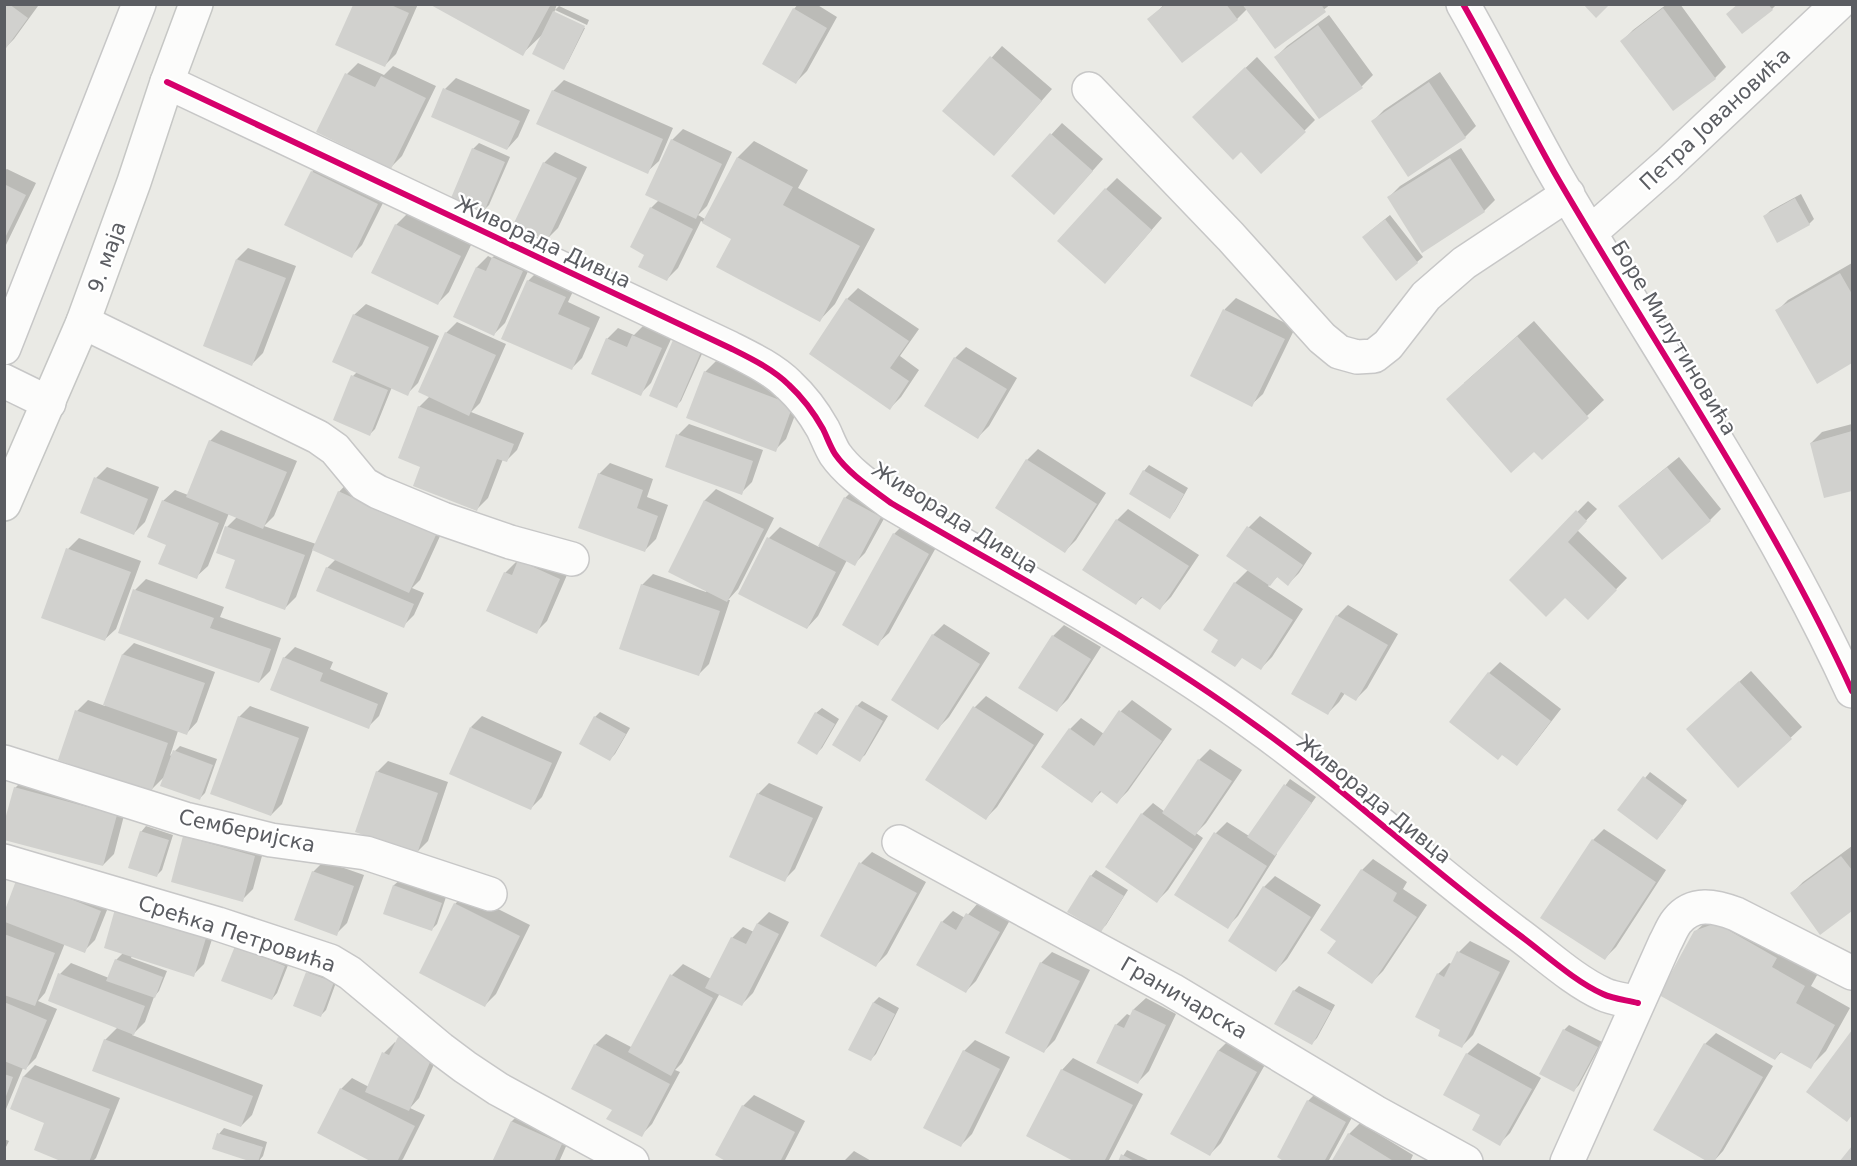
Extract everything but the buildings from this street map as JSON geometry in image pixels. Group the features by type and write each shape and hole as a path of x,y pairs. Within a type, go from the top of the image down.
{"street":[{"path":"4,348 139,4"},
{"name":"9. маја","path":"4,504 83,322 196,4"},
{"name":"Боре Милутиновића","path":"1463,4 1568,194 1732,465 1801,589 1852,692"},
{"name":"Петра Јовановића","path":"1591,232 1667,165 1838,4"},
{"name":"Живорада Дивца","path":"167,82 762,365 788,383 804,401 822,427 835,453 849,471 866,484 891,502 1074,609 1206,691 1256,726 1480,906 1583,983 1604,995 1638,1003"},
{"path":"1089,89 1232,237 1322,338 1339,352 1357,357 1374,356 1388,345 1426,296 1456,270 1568,194"},
{"path":"83,322 318,437 335,449 364,484 378,492 466,527 572,559"},
{"path":"4,381 49,403"},
{"name":"Семберијска","path":"4,762 185,819 271,840 366,853 490,894"},
{"name":"Граничарска","path":"899,842 1172,990 1375,1112 1466,1161"},
{"name":"Срећка Петровића","path":"4,861 218,924 330,961 350,973 441,1049 498,1089 632,1161"},
{"path":"1567,1161 1677,921 1692,909 1705,906 1720,908 1736,914 1852,973"}],"cycle path":[{"path":"1463,4 1554,172 1748,493 1819,624 1852,691"},
{"path":"167,82 730,348 769,369 783,379 808,406 823,429 833,451 847,468 891,503 1076,610 1211,694 1289,750 1451,882 1570,974 1607,996 1638,1003"}]}
